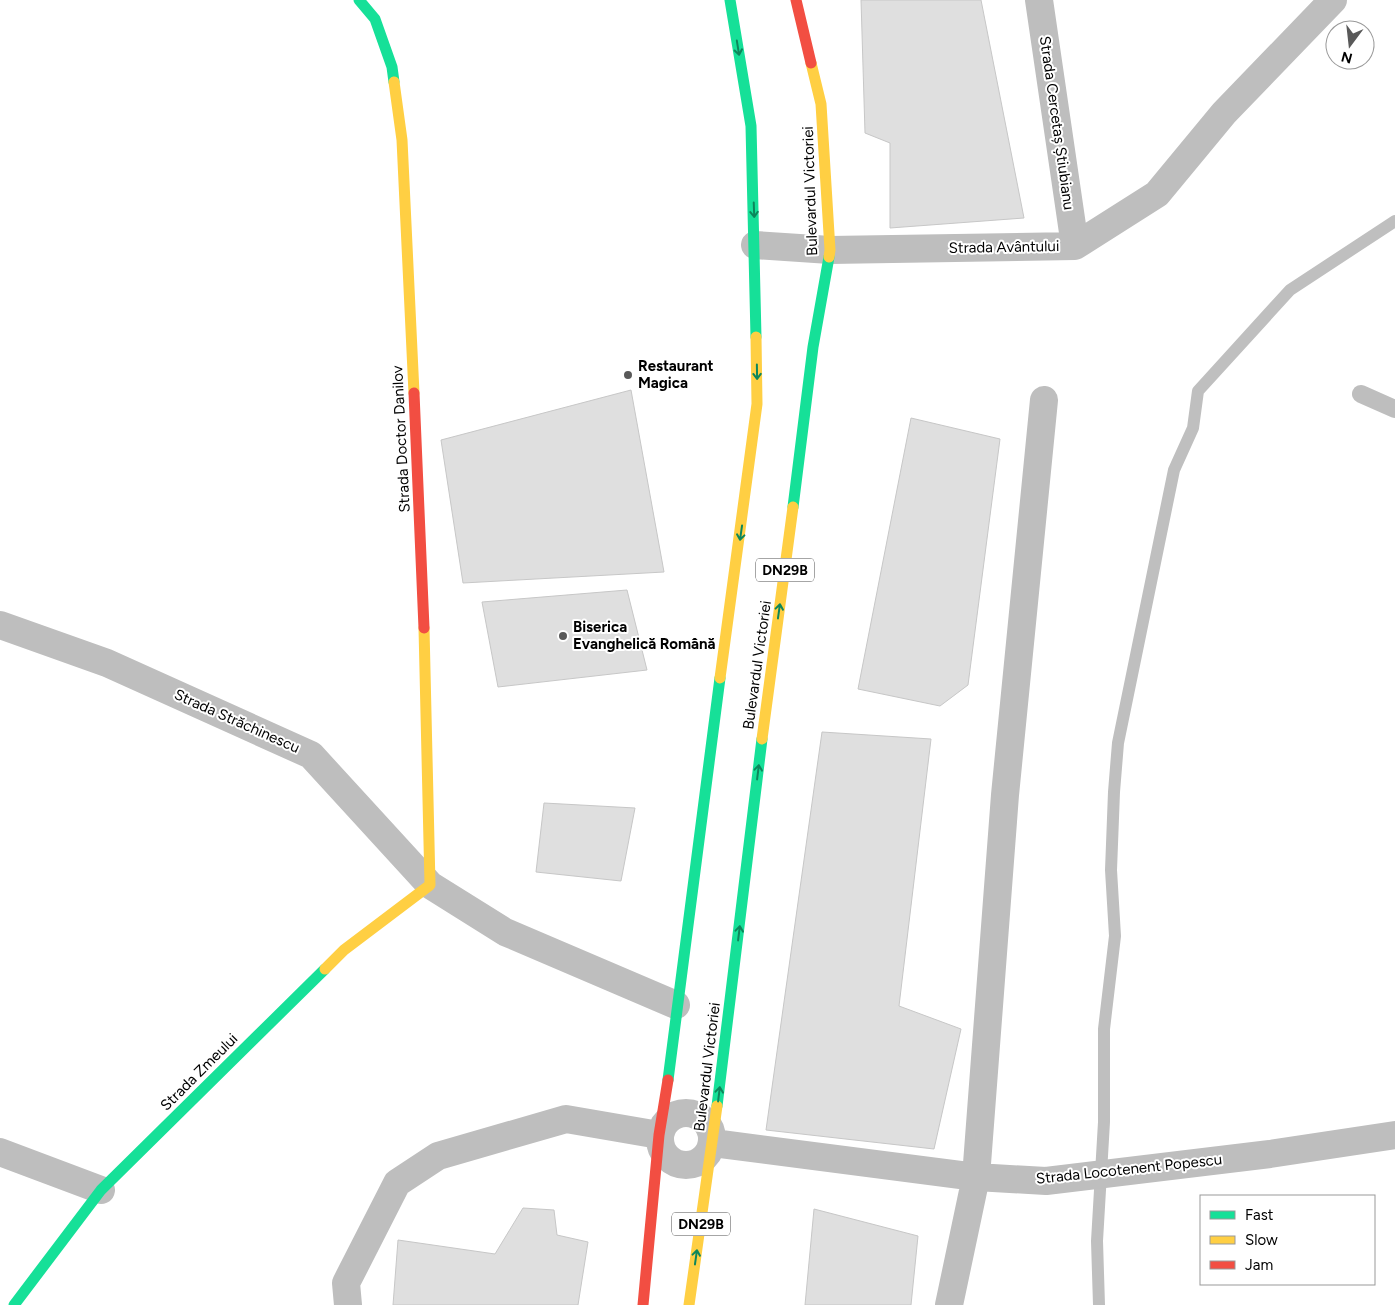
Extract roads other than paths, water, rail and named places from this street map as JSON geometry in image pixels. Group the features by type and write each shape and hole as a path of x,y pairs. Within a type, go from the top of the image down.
{"main road":[{"name":"Strada Doctor Danilov","path":"360,0 375,19 392,67 402,140 424,617 430,885"},
{"name":"DN29B","path":"643,1305 659,1135 663,1117 676,1005 757,404 751,126 730,0"},
{"name":"Bulevardul Victoriei","path":"689,1305 713,1143 759,764 813,346 830,250 821,104 796,0"},
{"name":"Strada Zmeului","path":"14,1305 101,1190 344,950 430,885"}],"street":[{"name":"Strada Cercetaș Știubianu","path":"1039,0 1075,246"},
{"name":"Strada Avântului","path":"755,245 830,250 1075,246 1157,194 1224,113 1333,0"},
{"path":"949,1305 976,1177 1004,795 1044,400"},
{"name":"Strada Străchinescu","path":"0,625 107,663 311,754 430,885 505,932 676,1005"},
{"path":"682,1112 698,1114 711,1126 713,1143 706,1158 691,1166 674,1163 662,1152 659,1135 667,1120 682,1112"},
{"path":"348,1305 346,1283 397,1183 438,1156 566,1119 659,1135"},
{"name":"Strada Locotenent Popescu","path":"713,1143 976,1177 1046,1181 1270,1154 1395,1135"},
{"path":"0,1152 101,1190"}],"lane":[{"path":"1362,394 1395,408"}],"waterway":[{"path":"1099,1305 1097,1241 1104,1122 1104,1029 1115,936 1111,870 1118,743 1174,470 1193,428 1198,391 1290,290 1395,221"}],"place":[{"name":"Restaurant Magica","path":"628,375"},
{"name":"Biserica Evanghelică Română","path":"563,636"}]}
